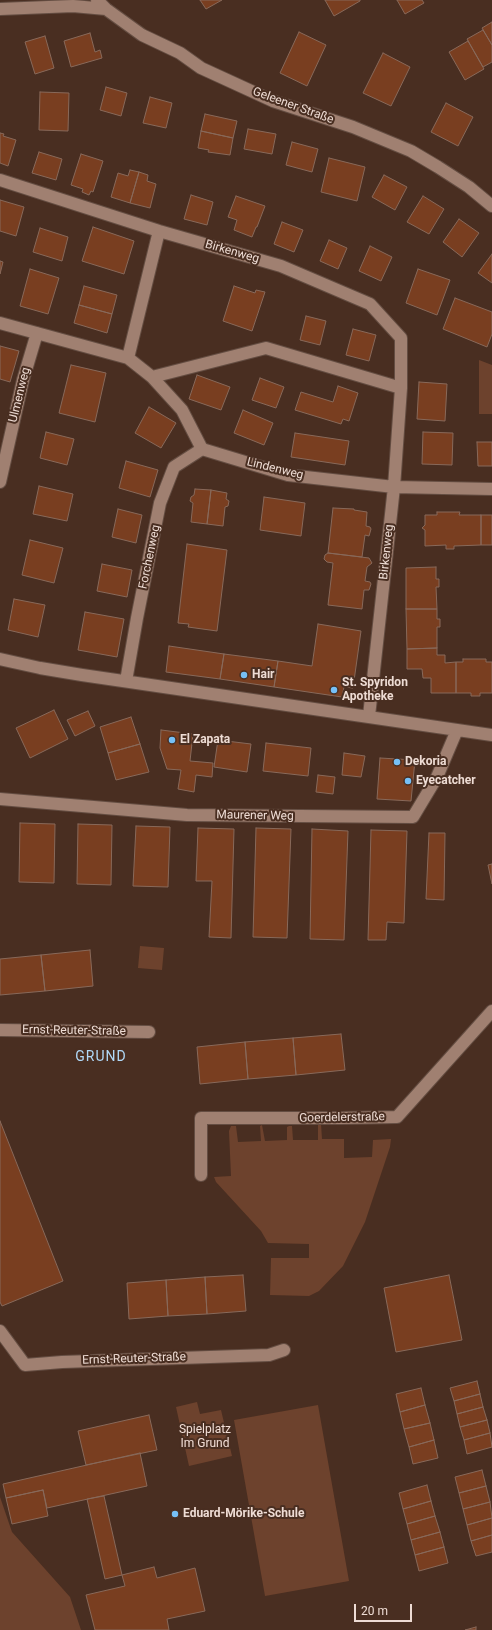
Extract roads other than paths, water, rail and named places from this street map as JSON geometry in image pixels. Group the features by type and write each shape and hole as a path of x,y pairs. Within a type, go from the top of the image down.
{"street":[{"name":"Geleener Straße","path":"96,0 142,35 180,53 201,68 273,101 353,127 411,151 469,187 492,206"},
{"path":"0,9 73,6 106,9"},
{"name":"Birkenweg","path":"0,180 159,231 281,266 370,304 401,338 401,388 394,487 369,716"},
{"path":"128,358 159,231"},
{"path":"0,323 128,358 152,377 182,410 202,449"},
{"name":"Ulmenweg","path":"0,482 23,380 37,333"},
{"path":"152,377 266,348 401,388"},
{"name":"Lindenweg","path":"202,449 288,475 394,487 492,489"},
{"name":"Forchenweg","path":"126,681 160,503 174,467 202,449"},
{"path":"0,659 40,668 492,735"},
{"name":"Maurener Weg","path":"0,799 187,815 413,817 437,777 457,730"},
{"name":"Goerdelerstraße","path":"202,1175 201,1118 397,1117 492,1011"},
{"name":"Ernst-Reuter-Straße","path":"0,1030 149,1032"},
{"name":"Ernst-Reuter-Straße","path":"0,1331 25,1364 269,1355 284,1350"}],"place":[{"name":"Hair","path":"244,675"},
{"name":"St. Spyridon Apotheke","path":"334,690"},
{"name":"El Zapata","path":"172,740"},
{"name":"Dekoria","path":"397,762"},
{"name":"Eyecatcher","path":"408,781"},
{"name":"Eduard-Mörike-Schule","path":"175,1514"}],"district":[{"name":"GRUND","path":"101,1057"}],"park label":[{"name":"Spielplatz Im Grund","path":"205,1437"}]}
